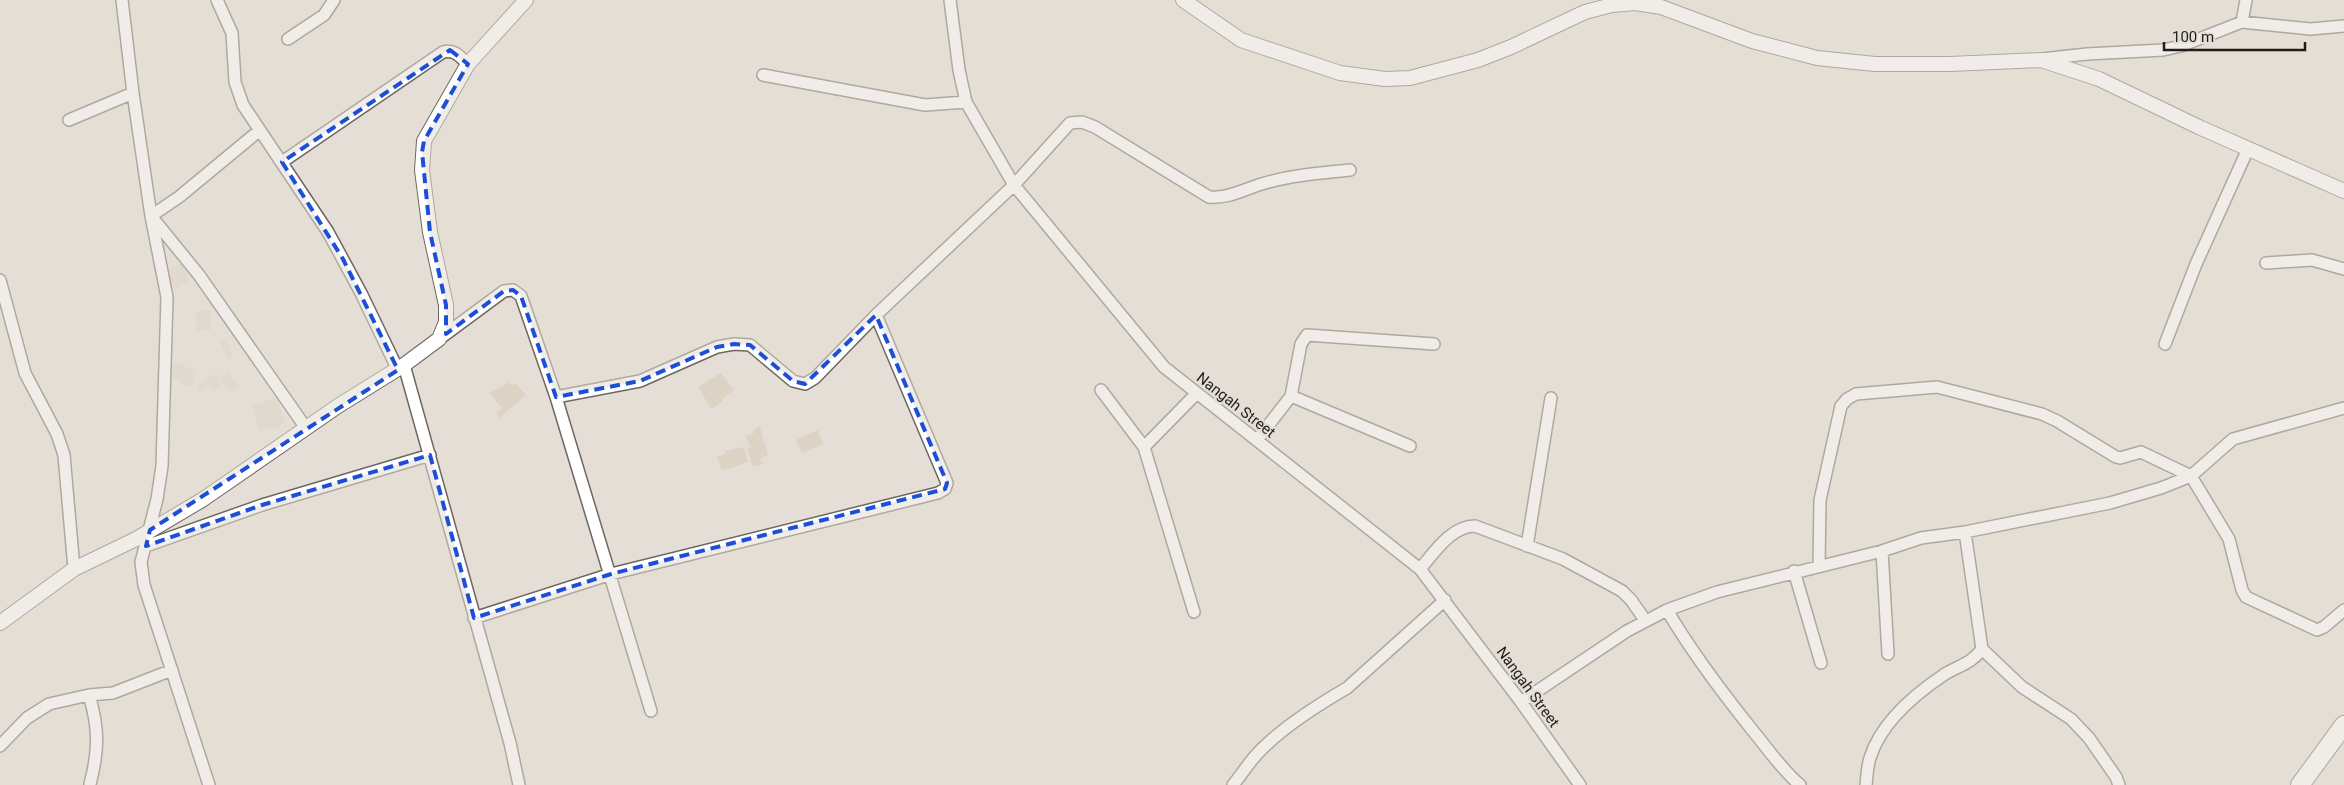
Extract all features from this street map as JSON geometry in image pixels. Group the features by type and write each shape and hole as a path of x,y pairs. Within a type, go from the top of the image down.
{"highway":[{"path":"2300,785 2344,725"}],"street":[{"path":"122,0 151,216 167,297 162,466 150,530 141,562 144,585 209,785"},
{"path":"217,0 232,33 235,82 240,98 339,253 401,368 430,455 510,743 519,785"},
{"path":"288,39 324,16 334,0"},
{"path":"439,339 446,322 446,305 430,232 422,152 424,141 468,64 526,0"},
{"name":"Nangah Street","path":"950,0 959,70 966,102 1014,184 1154,356 1197,393 1420,570 1445,600 1521,702 1580,785"},
{"path":"1183,0 1203,16 1248,42 1340,73 1385,79 1410,78 1478,60 1511,47 1585,12 1612,5 1635,3 1661,7 1752,41 1817,58 1884,64 1950,64 2041,60 2087,54 2173,48 2242,22 2310,29 2344,26"},
{"path":"2242,22 2246,0"},
{"path":"282,162 443,52 450,50 468,64"},
{"path":"2083,73 2082,66 2087,54"},
{"path":"2041,60 2083,73 2344,191"},
{"path":"763,75 925,105 966,102"},
{"path":"69,120 133,93"},
{"path":"556,397 640,381 717,347 734,344 750,345 794,381 806,384 815,378 876,316 1014,184 1070,123 1082,122 1095,127 1209,197 1220,198 1265,183 1300,176 1350,170"},
{"path":"151,216 179,197 260,130"},
{"path":"2165,344 2196,264 2248,148"},
{"path":"151,216 199,275 306,428"},
{"path":"2266,263 2312,260 2344,269"},
{"path":"0,280 25,373 57,434 64,455 74,569"},
{"path":"0,623 74,569 150,530 202,500 306,428 401,368 504,291 512,290 521,296 556,397 651,711"},
{"path":"474,618 611,574 928,495 945,489 946,483 876,316"},
{"path":"1257,440 1291,396 1300,344 1307,335 1434,344"},
{"path":"1819,566 1818,518 1822,490 1841,406 1856,394 1937,387 1956,390 2042,414 2057,420 2116,457 2120,458 2141,452 2191,476 2229,539 2242,590 2246,597 2317,630 2324,627 2344,610"},
{"path":"1101,390 1144,447 1194,612"},
{"path":"1144,447 1197,393"},
{"path":"1291,396 1410,446"},
{"path":"1527,546 1551,398"},
{"path":"1521,702 1645,620 1666,610 1717,592 1794,571 1882,551 1921,538 1965,532 2110,503 2161,488 2191,476 2233,439 2344,408"},
{"path":"146,546 262,505 430,455"},
{"path":"1420,570 1447,539 1463,527 1475,526 1564,559 1622,591 1645,620"},
{"path":"1965,532 1982,649 2022,686 2071,719 2089,738 2116,777 2119,785"},
{"path":"1882,551 1888,654"},
{"path":"1794,571 1821,663"},
{"path":"1233,785 1257,754 1270,742 1330,696 1347,688 1445,600"},
{"path":"1666,610 1695,657 1774,757 1800,785"},
{"path":"1866,785 1870,758 1884,732 1910,699 1946,674 1974,660 1982,649"},
{"path":"0,746 27,718 49,704 89,695 113,693 172,670"},
{"path":"89,695 97,721 97,757 90,784"}],"highlighted area":[{"path":"450,50 468,64 424,141 422,152 430,232 446,305 446,334 504,291 513,290 521,296 556,397 640,381 717,347 734,344 750,345 793,381 805,384 876,315 947,483 945,489 611,574 474,618 430,455 262,505 146,546 150,530 398,370 343,259 282,162"}],"shaded area":[{"path":"183,263 189,281 176,288 174,283 171,283 167,269"},
{"path":"211,311 211,330 197,331 196,312"},
{"path":"225,340 233,357 227,357 220,341"},
{"path":"174,362 197,371 193,380 195,383 188,387 174,379 170,373"},
{"path":"217,373 220,387 213,391 208,386 199,392 196,387"},
{"path":"229,373 238,386 231,393 220,379"},
{"path":"721,373 734,390 711,409 698,387"},
{"path":"509,378 509,383 512,385 515,383 526,395 499,418 496,413 502,408 489,393 507,384"},
{"path":"277,398 285,422 281,424 281,428 259,429 252,406"},
{"path":"760,427 768,455 760,458 763,464 753,467 747,448 763,443 750,446 745,436 754,433 753,430"},
{"path":"818,430 823,444 802,453 796,440"},
{"path":"744,447 748,462 722,471 717,457 726,453 725,451"}]}
